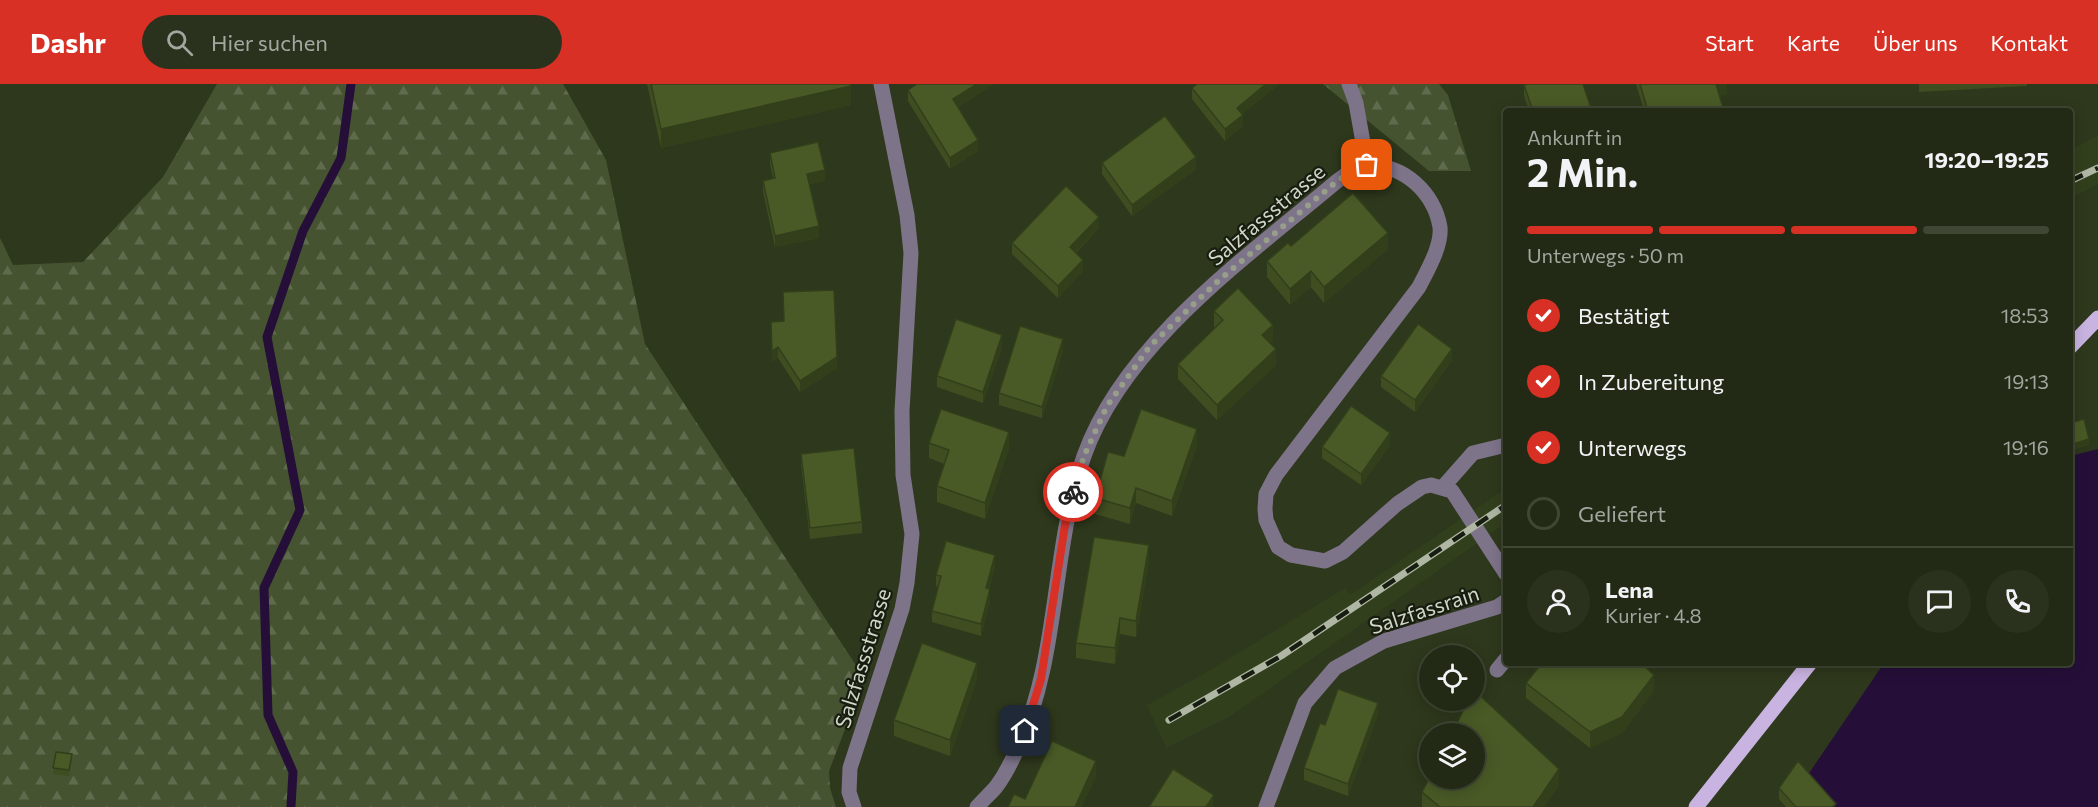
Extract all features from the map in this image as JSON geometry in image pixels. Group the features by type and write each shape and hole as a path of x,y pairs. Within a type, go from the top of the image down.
{"main road":[{"path":"2073,344 2098,318"},
{"path":"1696,807 1808,666"}],"street":[{"path":"1349,84 1356,103 1367,165 1381,167 1410,177 1427,195 1440,228 1436,253 1419,287 1276,476 1266,494 1266,520 1278,547 1291,555 1325,561 1343,552 1397,504 1422,488 1431,485 1443,487 1452,491 1503,568"},
{"name":"Salzfassstrasse","path":"854,807 849,792 850,768 902,609 912,534 903,475 902,411 912,253 886,86"},
{"name":"Salzfassstrasse","path":"977,807 997,786 1025,731 1041,679 1065,525 1084,456 1107,406 1150,346 1218,281 1336,182 1350,172 1367,165"},
{"path":"1443,487 1473,453 1503,446"},
{"name":"Salzfassrain","path":"1266,807 1305,704 1335,668 1384,640 1497,607 1503,603"}],"shaded area":[{"path":"2098,136 2098,184 2073,196 2073,148"},
{"path":"2098,449 2098,807 1786,807 1882,666 2073,666 2073,455"},
{"path":"1503,490 1503,525 1229,717 1166,748 1147,705 1212,669 1345,588 1350,595"}],"green space":[{"path":"217,84 563,84 606,160 645,344 861,673 853,694 855,703 829,771 830,788 836,807 0,807 0,238 13,265 83,262 163,177"},
{"path":"1323,84 1439,84 1448,95 1471,171 1429,171"}],"building":[{"path":"651,84 850,84 851,86 661,129"},
{"path":"917,84 977,84 953,99 978,140 950,158 908,90"},
{"path":"1197,84 1266,84 1237,108 1243,115 1225,129 1192,88"},
{"path":"1583,84 1591,108 1532,108 1524,85"},
{"path":"1640,84 1716,84 1723,108 1647,108"},
{"path":"1165,116 1196,157 1132,205 1102,163"},
{"path":"818,142 825,170 807,174 819,226 775,236 763,181 775,178 770,153"},
{"path":"1066,186 1099,217 1070,247 1083,260 1058,286 1012,243"},
{"path":"1353,193 1388,233 1324,287 1311,271 1290,289 1267,261 1288,243 1291,246"},
{"path":"1238,288 1273,325 1262,335 1276,349 1217,405 1178,364 1223,320 1214,311"},
{"path":"834,290 837,357 800,381 778,347 772,351 771,322 784,321 783,292"},
{"path":"956,319 1002,335 983,392 937,376"},
{"path":"1418,324 1452,349 1415,400 1381,376"},
{"path":"1020,326 1063,339 1042,407 999,393"},
{"path":"1351,406 1390,433 1361,474 1322,447"},
{"path":"941,409 1009,432 985,503 937,486 949,450 929,443"},
{"path":"1141,409 1197,429 1172,501 1136,488 1130,508 1095,498 1108,452 1124,456"},
{"path":"2084,419 2089,439 2073,444 2073,422"},
{"path":"854,448 862,522 810,528 801,454"},
{"path":"1094,537 1149,545 1136,621 1120,618 1115,648 1076,643"},
{"path":"946,541 995,555 986,588 990,589 981,624 932,611 941,576 936,575"},
{"path":"922,643 977,663 950,740 894,720"},
{"path":"1540,666 1644,666 1654,675 1622,717 1590,732 1526,683"},
{"path":"1338,689 1378,703 1348,784 1304,768 1320,723 1325,725"},
{"path":"1485,700 1559,769 1533,807 1440,807 1422,792 1424,789 1485,789 1485,723 1457,723 1463,711 1485,711"},
{"path":"1052,741 1096,761 1075,807 1008,807 1014,794 1025,799"},
{"path":"56,752 72,754 69,770 53,768"},
{"path":"1798,761 1836,804 1832,807 1796,807 1779,788"},
{"path":"1173,769 1214,795 1206,807 1149,807"}],"waterway":[{"path":"291,806 293,772 268,715 264,588 300,510 267,337 303,231 341,158 351,84"}],"railway":[{"path":"2073,180 2098,168"},
{"path":"1169,720 1281,656 1503,507"}],"way so far":[{"path":"1073,492 1084,456 1107,406 1150,346 1218,281 1336,182 1350,172 1367,165"}],"route":[{"path":"1025,731 1041,679 1065,525 1073,492"}]}
